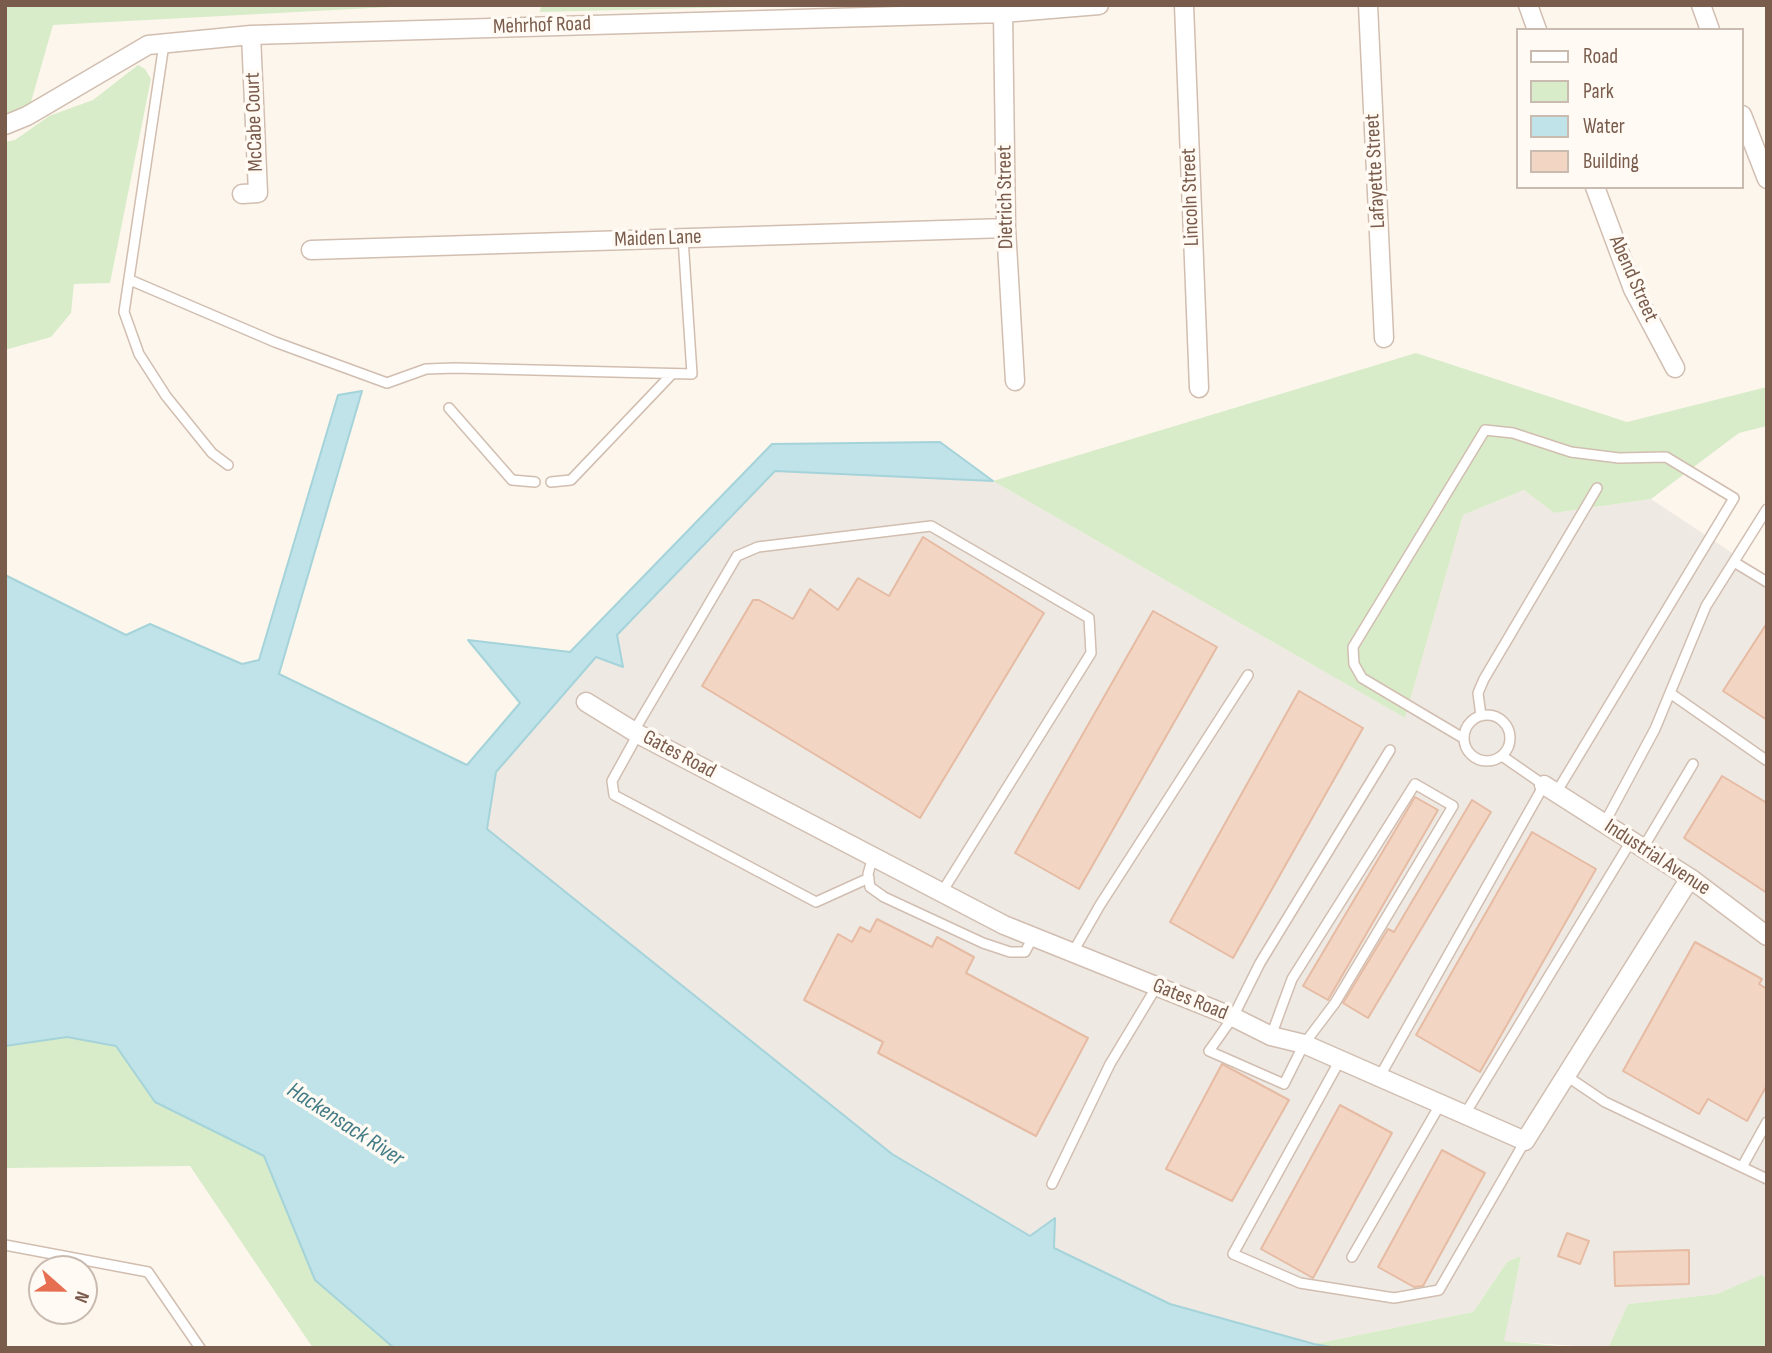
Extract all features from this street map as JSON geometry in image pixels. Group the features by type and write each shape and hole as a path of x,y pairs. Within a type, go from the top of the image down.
{"street":[{"name":"Mehrhof Road","path":"5,125 27,116 148,46 164,44 251,35 923,10 1003,13 1099,5"},
{"name":"Lincoln Street","path":"1184,5 1199,388"},
{"name":"Lafayette Street","path":"1368,5 1384,338"},
{"path":"1528,5 1536,28"},
{"path":"1701,5 1709,28"},
{"name":"Dietrich Street","path":"1003,13 1006,228 1015,382"},
{"name":"McCabe Court","path":"242,194 258,193 251,35"},
{"path":"1744,120 1767,179"},
{"name":"Abend Street","path":"1596,189 1633,289 1675,369"},
{"name":"Maiden Lane","path":"311,250 1006,228"},
{"name":"Gates Road","path":"586,702 636,733 942,892 1033,936 1233,1017 1271,1036 1304,1044 1525,1141"},
{"name":"Industrial Avenue","path":"1550,789 1690,878 1767,936"},
{"path":"1525,1141 1690,878"}],"lane":[{"path":"164,44 124,312 139,354 166,396 212,453 228,465"},
{"path":"130,281 275,341 387,383 426,369 454,368 692,374 683,238"},
{"path":"551,482 571,480 671,375"},
{"path":"449,408 512,480 535,482"},
{"path":"1380,1076 1550,789 1734,498 1666,457 1619,458 1571,452 1513,433 1485,430 1353,647 1354,664 1362,678 1463,738"},
{"path":"1481,716 1479,693 1483,680 1597,488"},
{"path":"1604,824 1655,729 1706,606 1767,509"},
{"path":"869,878 816,902 614,795 612,781 636,733 737,556 758,547 931,526 1089,618 1091,653 942,892"},
{"path":"1734,562 1767,582"},
{"path":"1073,952 1100,905 1248,675"},
{"path":"1670,693 1766,760"},
{"path":"1481,716 1496,717 1507,728 1510,743 1502,756 1488,762 1473,758 1464,746 1463,738 1468,724 1481,716"},
{"path":"1271,1036 1292,979 1415,783 1453,806 1335,1003 1304,1044 1284,1084 1209,1051 1233,1017 1260,963 1390,750"},
{"path":"1502,756 1550,789"},
{"path":"1465,1114 1637,845 1693,764"},
{"path":"873,856 870,887 884,897 983,943 1019,953 1025,952 1033,936"},
{"path":"1052,1184 1110,1064 1157,986"},
{"path":"1340,1060 1233,1254 1300,1283 1394,1298 1439,1290 1525,1141"},
{"path":"1565,1075 1605,1102 1767,1179"},
{"path":"1352,1257 1441,1103"},
{"path":"1742,1167 1767,1122"},
{"path":"5,1245 148,1272 200,1348"}],"shaded area":[{"path":"775,471 993,481 1405,718 1463,515 1524,490 1554,513 1651,499 1767,576 1767,1278 1761,1276 1717,1294 1628,1304 1608,1348 1503,1341 1521,1257 1507,1262 1473,1312 1314,1344 1170,1304 1030,1236 892,1154 487,829 496,772 597,657"}],"green space":[{"path":"5,5 428,5 53,25 27,116 5,125"},
{"path":"541,5 815,5 540,12"},
{"path":"138,65 145,69 151,79 110,283 74,284 71,313 51,337 5,350 5,142 15,140 49,116 93,100"},
{"path":"1416,353 1627,422 1767,387 1767,426 1739,433 1651,499 1554,513 1524,490 1463,515 1405,718 993,481"},
{"path":"67,1037 117,1046 155,1102 264,1156 315,1280 394,1348 313,1348 190,1166 5,1168 5,1046"},
{"path":"1521,1256 1504,1341 1579,1348 1337,1348 1314,1344 1473,1312 1507,1262"},
{"path":"1761,1275 1767,1278 1767,1348 1608,1348 1628,1304 1717,1294"}],"water":[{"name":"Hackensack River","path":"362,391 279,674 467,765 520,703 468,640 570,652 772,444 940,442 993,481 775,471 617,635 623,667 596,657 496,772 487,829 892,1154 1030,1236 1055,1218 1054,1248 1170,1304 1337,1348 394,1348 315,1280 264,1156 155,1102 116,1046 67,1037 5,1046 5,575 126,635 150,624 242,664 259,660 338,395"}],"building":[{"path":"923,537 1044,613 920,818 702,686 753,600 759,600 793,619 810,589 838,610 858,578 889,596"},
{"path":"1153,611 1217,647 1079,889 1015,853"},
{"path":"1767,623 1767,720 1723,691"},
{"path":"1299,691 1363,728 1233,958 1170,922"},
{"path":"1722,776 1767,803 1767,893 1684,838"},
{"path":"1415,797 1438,810 1328,1000 1303,986"},
{"path":"1472,800 1491,812 1368,1018 1343,1003 1388,929 1394,932"},
{"path":"1532,832 1596,869 1480,1072 1416,1035"},
{"path":"877,919 932,947 937,937 974,957 966,973 1088,1038 1036,1136 878,1053 883,1042 804,1000 838,934 852,942 860,927 870,932"},
{"path":"1695,942 1762,979 1759,984 1767,989 1767,1085 1747,1121 1708,1099 1699,1114 1623,1071"},
{"path":"1222,1064 1289,1100 1232,1201 1166,1169"},
{"path":"1340,1105 1392,1133 1313,1278 1261,1249"},
{"path":"1442,1150 1485,1173 1423,1286 1414,1287 1378,1267"},
{"path":"1567,1233 1589,1241 1580,1264 1558,1256"},
{"path":"1689,1250 1689,1284 1615,1286 1614,1252"}]}
